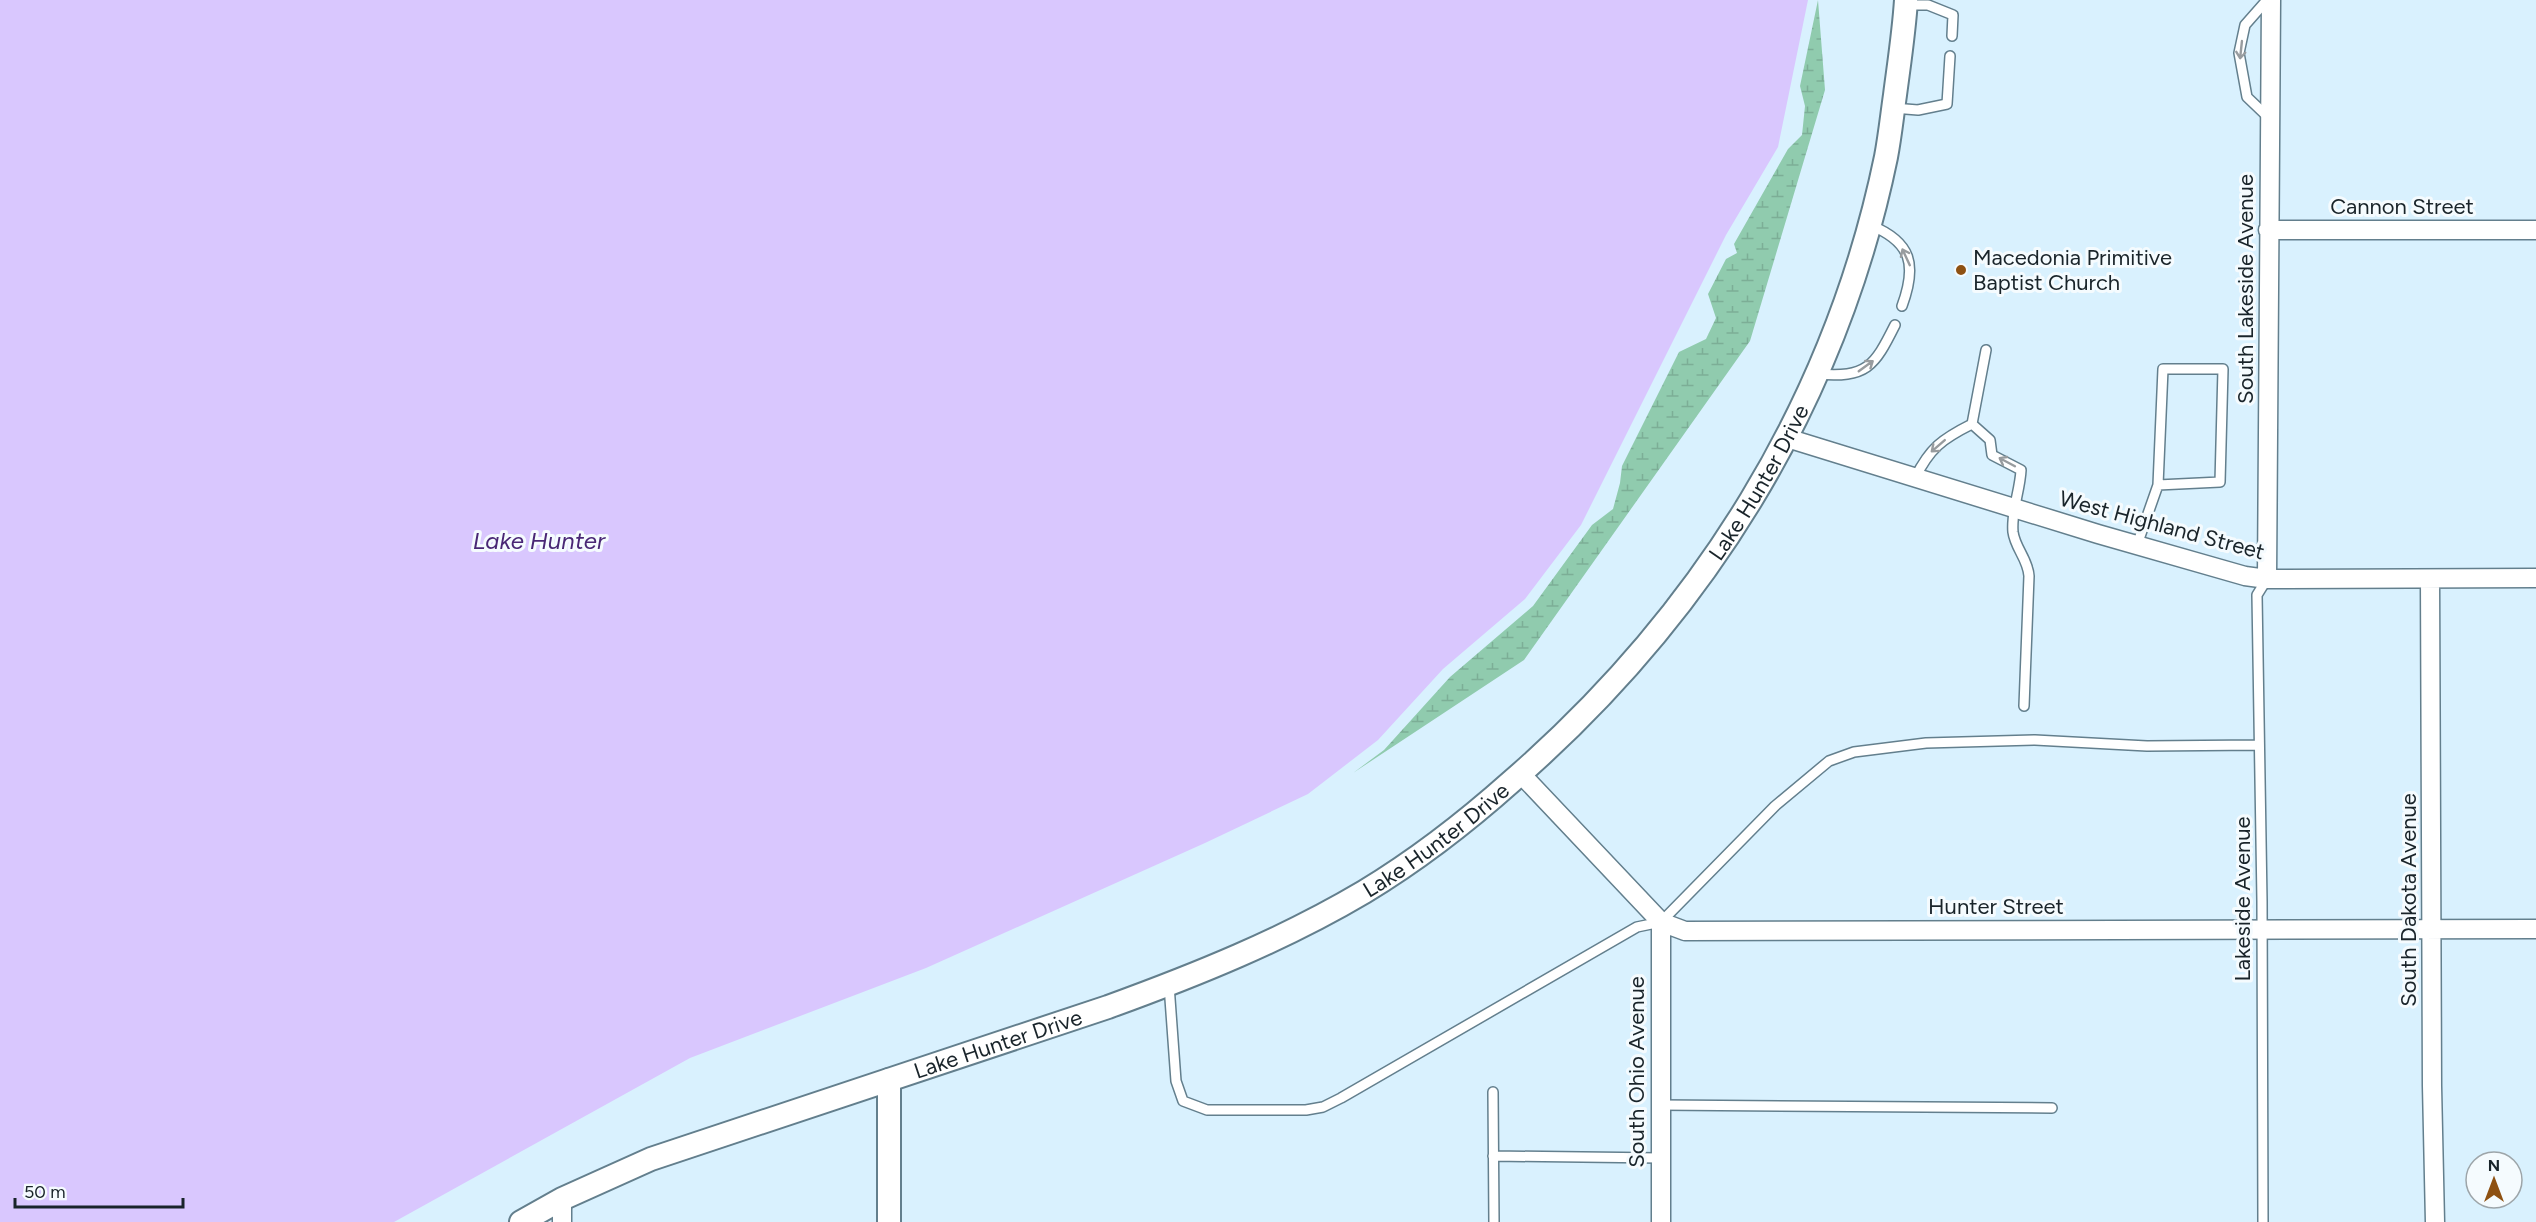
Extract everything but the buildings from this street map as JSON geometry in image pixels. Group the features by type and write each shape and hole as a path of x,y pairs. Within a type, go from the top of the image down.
{"street":[{"name":"South Lakeside Avenue","path":"2267,579 2269,0"},
{"name":"Lake Hunter Drive","path":"521,1222 562,1199 651,1159 1169,985 1268,943 1365,891 1420,855 1521,774 1564,736 1632,664 1704,575 1787,438 1817,374 1848,295 1869,224 1886,155 1906,2"},
{"name":"Cannon Street","path":"2268,230 2536,230"},
{"name":"West Highland Street","path":"1787,438 2244,576 2267,579 2536,578"},
{"name":"South Dakota Avenue","path":"2430,579 2432,1086 2435,1222"},
{"name":"Hunter Street","path":"1521,774 1661,922 1685,931 2536,929"},
{"name":"South Ohio Avenue","path":"1661,922 1661,1222"},
{"path":"889,1080 889,1222"},
{"path":"562,1199 562,1222"}],"lane":[{"path":"2269,0 2246,25 2239,53 2247,97 2269,118"},
{"path":"1906,2 1928,5 1953,15 1952,36"},
{"path":"1893,108 1918,110 1947,104 1950,56"},
{"path":"1869,224 1888,232 1899,242 1909,261 1912,269 1909,288 1902,306"},
{"path":"1817,374 1840,376 1857,373 1869,366 1881,353 1895,325"},
{"path":"1915,478 1926,457 1942,441 1972,424 1986,350"},
{"path":"2137,545 2158,484 2163,369 2223,369 2220,482 2158,484"},
{"path":"1972,424 1990,440 1992,455 2021,470 2013,524 2014,540 2025,560 2029,576 2024,706"},
{"name":"Lakeside Avenue","path":"2263,1222 2257,595 2267,579"},
{"path":"1169,985 1176,1081 1183,1101 1207,1110 1306,1110 1323,1107 1637,927 1661,922 1775,806 1828,761 1854,752 1926,743 2024,741 2147,746 2259,745"},
{"path":"1493,1092 1494,1222"},
{"path":"1660,1106 2052,1108"},
{"path":"1493,1156 1660,1158"}],"green space":[{"path":"1818,0 1825,90 1750,341 1524,660 1353,773 1384,750 1450,677 1533,606 1592,525 1613,509 1622,466 1679,352 1706,339 1716,318 1708,294 1726,259 1737,253 1734,244 1788,149 1802,135 1805,106 1800,86"}],"water":[{"name":"Lake Hunter","path":"0,0 1808,0 1778,147 1726,235 1581,525 1525,599 1443,669 1378,740 1308,794 1205,843 926,968 690,1058 394,1222 0,1222"}],"place":[{"name":"Macedonia Primitive Baptist Church","path":"1961,270"}]}
